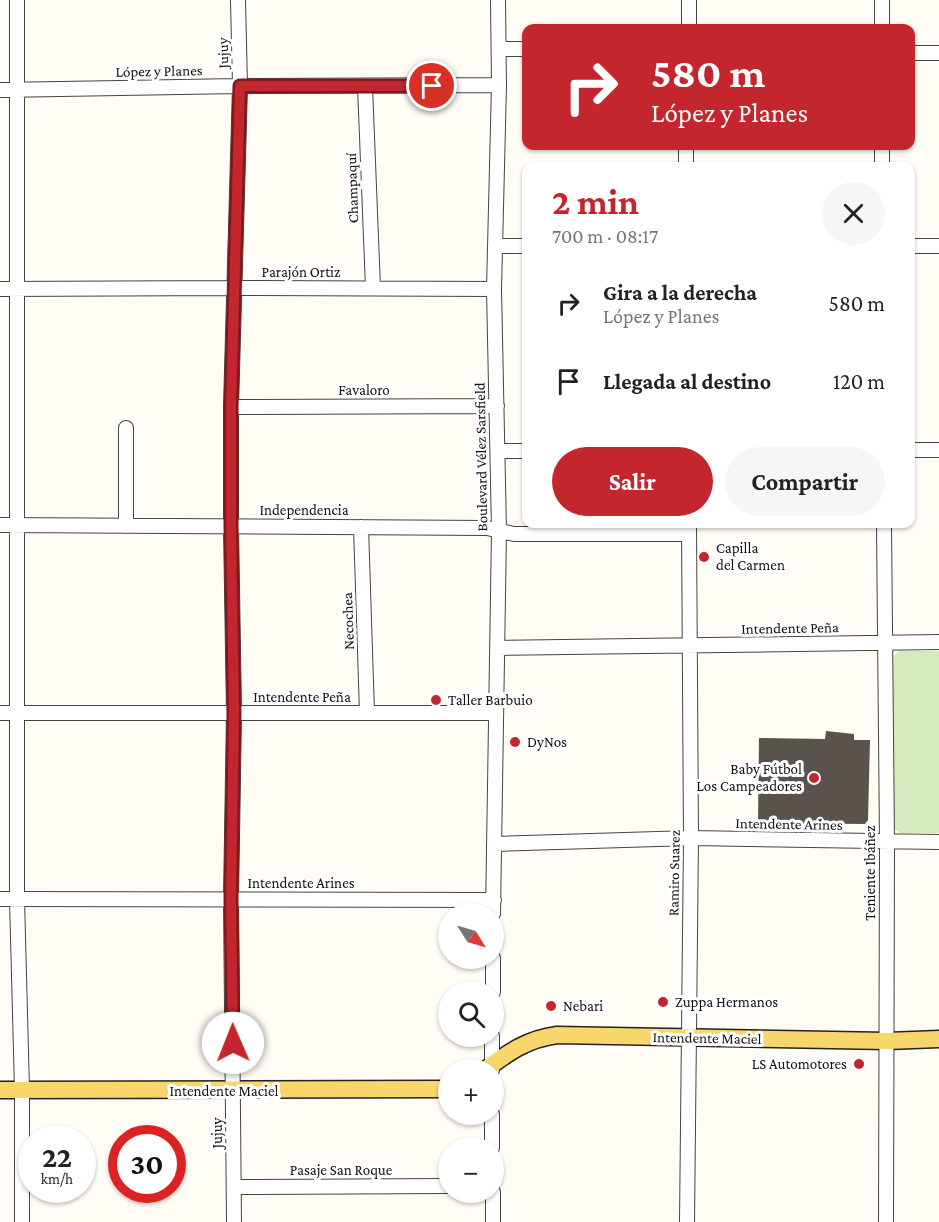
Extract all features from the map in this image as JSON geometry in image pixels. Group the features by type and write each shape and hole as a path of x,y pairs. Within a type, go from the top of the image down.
{"main road":[{"name":"Intendente Maciel","path":"502,1059 521,1045 539,1037 567,1035 887,1041 939,1039"},
{"name":"Intendente Maciel","path":"0,1090 438,1089"}],"street":[{"path":"17,0 17,899 22,1090 22,1222"},
{"name":"Jujuy","path":"234,1222 231,899 234,713 231,407 240,86 238,0"},
{"name":"Boulevard Vélez Sarsfield","path":"493,903 499,531 494,289 499,85 498,0"},
{"path":"689,0 689,24"},
{"path":"882,0 882,24"},
{"path":"499,49 522,49"},
{"path":"915,53 939,53"},
{"name":"López y Planes","path":"0,90 499,85"},
{"name":"Champaquí","path":"365,86 373,288"},
{"path":"495,246 522,246"},
{"path":"915,246 939,246"},
{"name":"Parajón Ortiz","path":"0,290 494,289"},
{"name":"Favaloro","path":"231,407 497,406"},
{"path":"126,428 126,526"},
{"path":"915,450 939,450"},
{"path":"498,451 522,451"},
{"name":"Independencia","path":"0,525 487,528 514,534 689,529"},
{"name":"Necochea","path":"361,527 367,713"},
{"name":"Teniente Ibáñez","path":"884,528 887,843 886,1222"},
{"name":"Ramiro Suarez","path":"687,1222 691,838 689,529"},
{"name":"Intendente Peña","path":"497,648 939,642"},
{"name":"Intendente Peña","path":"0,713 496,713"},
{"name":"Intendente Arines","path":"494,843 691,838 887,843 939,842"},
{"name":"Intendente Arines","path":"0,899 231,899 438,905"},
{"name":"Pasaje San Roque","path":"234,1187 438,1186"},
{"path":"493,1203 493,1222"}],"green space":[{"path":"899,651 939,651 939,833 900,833 892,827 893,657"}],"building":[{"name":"Baby Fútbol Los Campeadores","path":"826,731 854,734 854,740 870,740 868,820 865,824 758,823 759,738 825,739"}],"place":[{"name":"Capilla del Carmen","path":"704,557"},
{"name":"Taller Barbuio","path":"436,700"},
{"name":"DyNos","path":"515,742"},
{"name":"Baby Fútbol Los Campeadores","path":"814,778"},
{"name":"Zuppa Hermanos","path":"663,1002"},
{"name":"Nebari","path":"551,1006"},
{"name":"LS Automotores","path":"859,1064"}],"route":[{"path":"233,1043 231,899 234,713 231,407 240,86 432,86"}]}
